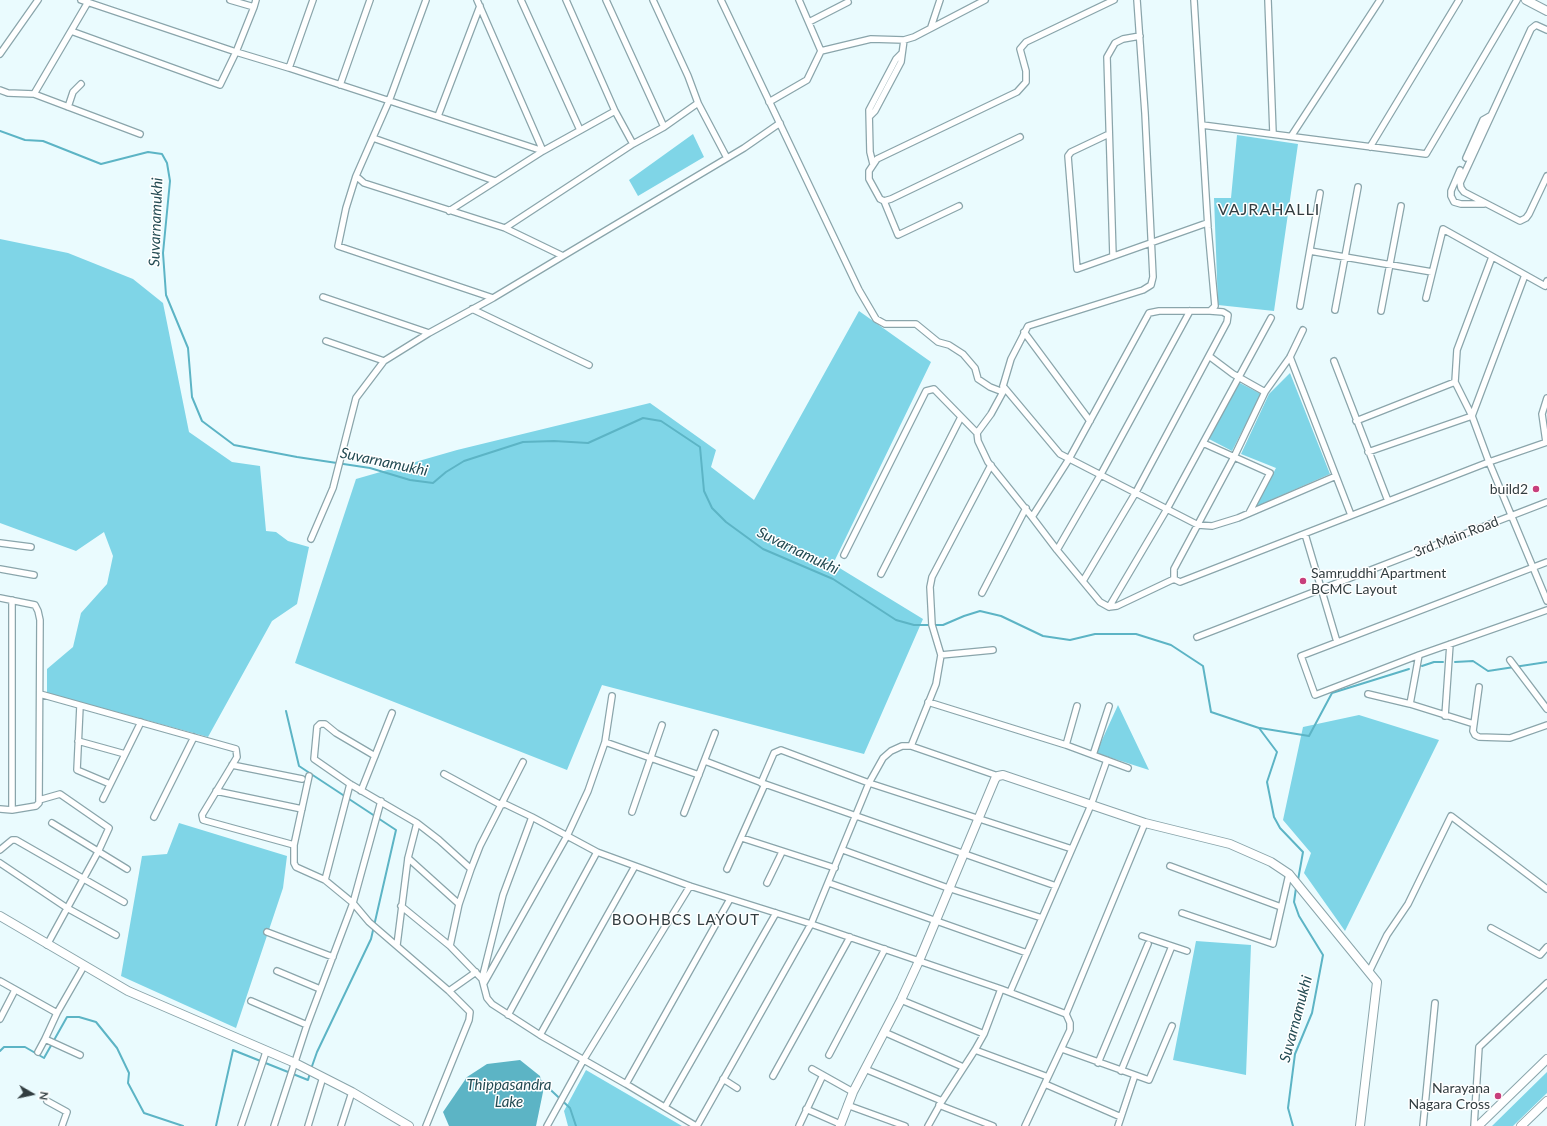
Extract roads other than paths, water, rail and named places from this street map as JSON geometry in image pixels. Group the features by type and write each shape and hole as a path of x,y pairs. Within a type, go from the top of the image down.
{"street":[{"path":"0,54 38,0"},
{"path":"82,0 236,52 544,150"},
{"path":"230,0 254,7"},
{"path":"71,31 220,85 236,52 256,0"},
{"path":"289,68 313,0"},
{"path":"340,85 370,0"},
{"path":"426,0 389,100 356,176 346,208 338,246 493,298"},
{"path":"477,0 544,150"},
{"path":"521,0 580,130"},
{"path":"566,0 615,111 632,144"},
{"path":"606,0 664,127"},
{"path":"653,0 688,76 698,103 726,158"},
{"path":"721,0 859,290 876,319 885,324 916,324 938,342 949,345 963,354 975,368 978,378 990,387 1003,389 1060,454 1198,525 1212,526 1249,513 1336,476"},
{"path":"769,102 807,80 821,51 799,0"},
{"path":"931,27 940,0"},
{"path":"821,51 871,39 904,40 914,37 985,0"},
{"path":"959,206 898,235 884,201 880,199 869,178 869,171 877,159 1017,92 1026,82 1026,71 1021,57 1020,48 1026,42 1114,0"},
{"path":"977,433 991,414 1003,389 1011,359 1028,326 1143,290 1151,285 1154,277 1137,0"},
{"path":"1194,0 1207,223 1215,306 1210,311"},
{"path":"1268,0 1273,133"},
{"path":"1292,135 1380,0"},
{"path":"1370,147 1458,0"},
{"path":"1202,125 1292,135 1426,154 1517,0"},
{"path":"1526,0 1547,11"},
{"path":"34,94 88,2"},
{"path":"809,22 848,2"},
{"path":"438,116 480,6"},
{"path":"1547,30 1536,25 1531,29 1460,183 1464,192 1520,221 1526,218 1529,214 1547,176"},
{"path":"1113,256 1107,57 1114,43 1123,39 1140,36"},
{"path":"873,164 870,152 871,103 896,59 902,53 904,40"},
{"path":"68,107 73,92 81,84"},
{"path":"0,90 8,93 34,94 140,134"},
{"path":"505,228 632,144 664,127 698,103"},
{"path":"449,211 544,150 615,111"},
{"path":"1466,158 1483,120 1491,116"},
{"path":"311,539 333,488 356,398 384,361 429,333 493,298 563,256 726,158 780,123"},
{"path":"1109,134 1071,152 1068,160 1077,269 1207,223"},
{"path":"884,201 926,183 1020,137"},
{"path":"373,138 495,181"},
{"path":"1460,170 1451,191 1451,196 1454,202 1461,204 1486,204"},
{"path":"356,176 364,183 505,228 563,256"},
{"path":"1335,310 1358,187"},
{"path":"1300,306 1320,193"},
{"path":"1382,311 1401,206"},
{"path":"1426,298 1443,229 1525,275 1546,284"},
{"path":"1310,251 1432,272"},
{"path":"1492,257 1456,350 1455,382 1472,416 1489,462 1513,516 1547,601"},
{"path":"1472,416 1525,275"},
{"path":"323,298 429,333"},
{"path":"472,309 588,365"},
{"path":"1032,517 1069,459 1149,313 1159,311 1210,311 1224,312 1228,315 1227,322 1136,492 1083,581"},
{"path":"1057,550 1101,474 1190,311"},
{"path":"1109,607 1167,509 1271,318"},
{"path":"1174,579 1174,569 1234,456 1265,392 1290,357 1303,330"},
{"path":"1024,332 1090,421"},
{"path":"326,341 384,361"},
{"path":"1209,356 1239,378 1265,392"},
{"path":"1290,357 1351,515"},
{"path":"1334,361 1388,501"},
{"path":"1356,421 1455,382"},
{"path":"844,555 926,391 934,388 977,433 978,441 988,462 1100,602 1109,607 1117,606 1174,579"},
{"path":"1174,579 1180,582 1489,462 1547,442 1542,414 1547,398"},
{"path":"1368,452 1472,416"},
{"path":"881,574 961,417"},
{"path":"1203,443 1270,473 1249,513"},
{"path":"912,746 936,684 941,655 932,625 930,587 932,578 991,465"},
{"name":"3rd Main Road","path":"1197,637 1320,588 1547,502"},
{"path":"982,594 1026,508"},
{"path":"1305,534 1337,642"},
{"path":"0,542 31,547"},
{"path":"1547,562 1302,656 1315,695 1419,655 1547,610"},
{"path":"0,570 34,575"},
{"path":"0,598 35,605 40,620 40,800 36,806 12,810 0,809"},
{"path":"12,600 12,810"},
{"path":"1445,716 1450,644"},
{"path":"941,655 993,650"},
{"path":"1410,704 1419,655"},
{"path":"1510,660 1547,709"},
{"path":"1479,686 1473,731 1475,735 1500,739 1510,738 1547,725"},
{"path":"40,694 236,749 237,757 202,815 203,820 294,846"},
{"path":"1368,694 1410,704 1474,724"},
{"path":"483,981 567,836 588,791 605,742 612,696"},
{"path":"928,702 1066,745 1128,768"},
{"path":"80,706 77,770 110,784"},
{"path":"1066,745 1077,706"},
{"path":"1093,755 1109,706"},
{"path":"362,791 392,713"},
{"path":"103,799 141,722"},
{"path":"375,756 324,724 320,724 317,727 314,759 350,784 417,823 439,840 471,870"},
{"path":"632,812 662,725"},
{"path":"684,813 715,733"},
{"path":"154,817 194,737"},
{"path":"78,741 125,754"},
{"path":"605,742 699,775"},
{"path":"401,906 450,946 476,972 483,981 487,998 492,1004 540,1035 584,1059 697,1126 811,924 843,850 869,783 883,758 887,754 902,746 912,746 998,776 1003,775 1145,823 1230,844 1271,862 1289,874 1377,982 1360,1126"},
{"path":"727,869 742,838 774,753 781,750 869,783 1072,849"},
{"path":"1010,992 1091,805 1107,760"},
{"path":"705,761 763,784 1056,886"},
{"path":"450,946 459,904 480,846 523,762"},
{"path":"232,765 302,779"},
{"path":"444,774 501,805 505,804 532,817 597,852 690,886 811,924 1010,992 1066,1014 1070,1023 1070,1030 1025,1126"},
{"path":"309,776 294,846 294,865 325,880 353,903 369,922 449,991 470,1012 470,1016 426,1126"},
{"path":"806,1109 840,1125 853,1092 901,1000 919,961 948,888 964,854 995,779 998,776"},
{"path":"325,880 350,784"},
{"path":"216,791 302,809"},
{"path":"40,800 60,794 108,826 109,830 47,945"},
{"path":"274,1126 320,989 353,903 381,801"},
{"path":"1369,972 1387,935 1408,904 1451,816 1547,889"},
{"path":"483,981 502,895 532,817"},
{"path":"52,823 128,869"},
{"path":"397,945 408,858 417,823"},
{"path":"1066,1014 1145,823"},
{"path":"742,838 835,868"},
{"path":"0,850 12,840 16,840 124,902"},
{"path":"843,850 948,888 1042,918"},
{"path":"508,1015 597,852"},
{"path":"767,883 782,852"},
{"path":"408,858 459,904"},
{"path":"0,863 67,908 116,935"},
{"path":"540,1035 635,866"},
{"path":"1170,866 1281,907"},
{"path":"1182,913 1273,944 1289,874"},
{"path":"829,883 936,919 1027,953"},
{"path":"547,1126 584,1059 690,886"},
{"path":"626,1084 730,899"},
{"path":"665,1107 776,913"},
{"path":"0,916 47,945 128,990 321,1075 409,1126"},
{"path":"1491,928 1540,955 1547,947"},
{"path":"268,932 333,957"},
{"path":"1142,936 1187,951"},
{"path":"773,1076 850,937"},
{"path":"1098,1063 1148,944"},
{"path":"1121,1071 1172,946"},
{"path":"829,1055 885,949"},
{"path":"38,1052 46,1040 57,1013 84,966"},
{"path":"276,971 320,989"},
{"path":"449,991 476,972"},
{"path":"0,981 57,1013"},
{"path":"1474,1126 1479,1046 1547,983"},
{"path":"928,1126 984,1034 1001,989"},
{"path":"0,1019 15,990"},
{"path":"901,1000 984,1034"},
{"path":"251,1001 308,1025"},
{"path":"1423,1126 1435,1003"},
{"path":"1062,1049 1149,1080 1172,1026"},
{"path":"884,1032 963,1067"},
{"path":"46,1040 80,1055"},
{"path":"975,1050 1048,1077"},
{"path":"241,1126 266,1052"},
{"path":"1478,1126 1547,1060"},
{"path":"812,1069 853,1092"},
{"path":"865,1069 993,1126"},
{"path":"308,1126 321,1075"},
{"path":"800,1126 806,1109 823,1075"},
{"path":"1118,1126 1135,1075"},
{"path":"723,1079 737,1088"},
{"path":"1045,1084 1121,1117"},
{"path":"341,1126 352,1092"},
{"path":"47,1101 67,1112 62,1126"},
{"path":"1521,1126 1547,1101"},
{"path":"847,1105 905,1126"}],"water":[{"name":"Thippasandra Lake","path":"520,1060 540,1076 543,1092 536,1126 449,1126 443,1112 467,1077 487,1064"}],"waterway":[{"name":"Suvarnamukhi","path":"0,131 25,140 43,141 101,164 148,152 162,154 167,163 170,181 163,253 166,295 188,348 192,397 202,421 234,445 297,457 370,468 410,480 433,483 446,472 464,461 523,442 554,441 588,443 643,418 661,421 700,447 704,491 712,508 726,522 763,549 833,579 896,620 914,625 943,625 980,611 1001,616 1043,636 1070,640 1095,634 1136,634 1171,645 1203,666 1211,712 1259,728 1277,752 1267,782 1274,817 1280,828 1303,852 1298,880"},
{"path":"1455,662 1473,661 1488,671 1547,662"},
{"path":"1422,666 1434,662 1443,662"},
{"path":"1260,728 1309,736 1332,693 1409,669"},
{"path":"286,711 299,766 396,830 371,939 317,1052 311,1069"},
{"name":"Suvarnamukhi","path":"1293,1126 1288,1108 1295,1054 1312,1013 1323,955 1299,916 1294,902 1296,888"},
{"path":"0,1051 4,1047 25,1047 44,1058 67,1017 79,1017 96,1022 117,1048 129,1073 128,1083 144,1113 183,1126"},
{"path":"216,1126 233,1050 308,1080 310,1073"},
{"path":"540,1080 570,1108 576,1126"}],"place":[{"name":"build2","path":"1536,489"},
{"name":"Samruddhi Apartment BCMC Layout","path":"1303,581"},
{"name":"Narayana Nagara Cross","path":"1498,1096"}],"district":[{"name":"VAJRAHALLI","path":"1269,210"},
{"name":"BOOHBCS LAYOUT","path":"686,920"}]}
